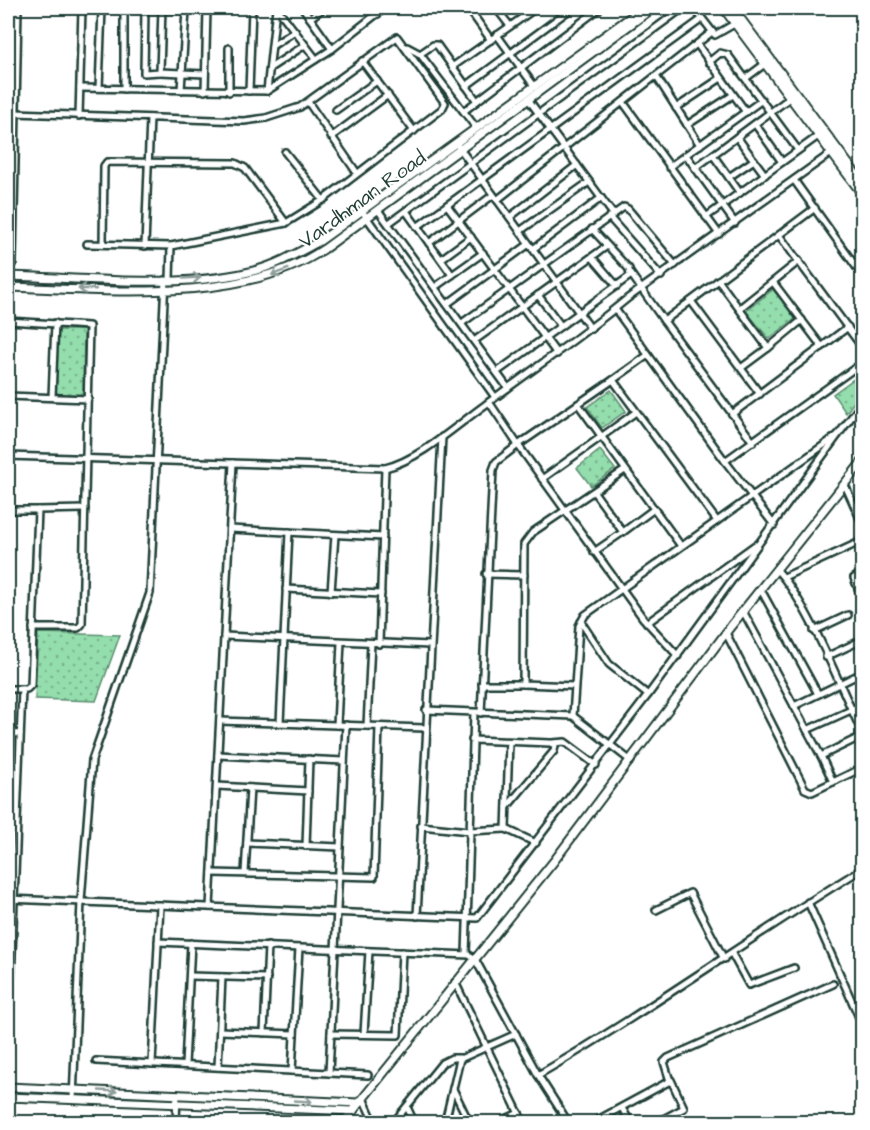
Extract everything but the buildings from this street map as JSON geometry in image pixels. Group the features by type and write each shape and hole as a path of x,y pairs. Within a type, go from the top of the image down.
{"main road":[{"path":"724,8 791,97 822,133"},
{"path":"732,8 822,133 862,183"},
{"path":"835,150 862,193"}],"street":[{"path":"8,134 12,8"},
{"path":"9,287 9,265 13,262 18,8"},
{"path":"79,116 82,8 207,9 205,91"},
{"path":"99,88 102,8"},
{"path":"124,8 124,89"},
{"path":"145,8 142,70 205,74"},
{"path":"160,72 162,8"},
{"path":"249,91 252,8"},
{"path":"267,91 277,8"},
{"path":"277,8 316,59"},
{"path":"303,8 332,49"},
{"path":"310,18 324,8"},
{"path":"373,8 378,13"},
{"path":"80,88 267,91 332,49 382,8"},
{"path":"468,8 491,40"},
{"path":"496,8 510,26"},
{"path":"452,67 536,8"},
{"path":"466,86 572,8"},
{"path":"464,111 600,8"},
{"name":"Vardhman Road","path":"9,287 164,289 234,285 270,275 313,257 367,219 477,129 642,8"},
{"name":"Vardhman Road","path":"9,276 167,280 219,277 269,266 320,242 528,99 653,8"},
{"path":"388,224 683,8"},
{"path":"694,8 712,32 718,34 736,23"},
{"path":"181,90 186,10"},
{"path":"417,226 702,19"},
{"path":"272,46 282,37 295,31"},
{"path":"429,243 565,148 712,32"},
{"path":"497,35 534,87"},
{"path":"15,113 244,121 290,112 308,102 395,38 400,38 445,103 442,109 414,131 323,200 286,224 171,246 87,244"},
{"path":"270,68 305,45"},
{"path":"420,54 436,45 477,101"},
{"path":"697,45 746,112"},
{"path":"406,47 420,54 477,129"},
{"path":"229,92 230,48"},
{"path":"709,62 720,53 727,53 798,150"},
{"path":"362,61 414,131"},
{"path":"746,78 766,63"},
{"path":"656,76 700,145"},
{"path":"676,108 721,78"},
{"path":"336,110 377,81"},
{"path":"331,137 388,95"},
{"path":"687,125 733,95"},
{"path":"695,168 791,97"},
{"path":"528,99 578,165 611,216 661,276"},
{"path":"669,167 762,100"},
{"path":"308,102 357,173"},
{"path":"622,102 719,234"},
{"path":"145,246 150,118"},
{"path":"755,124 782,162"},
{"path":"706,217 822,133"},
{"path":"737,137 765,175"},
{"path":"459,146 591,329"},
{"path":"8,456 385,468 395,466 442,436 557,354 641,289 835,150"},
{"path":"285,152 323,200"},
{"path":"686,155 735,223"},
{"path":"713,155 740,193"},
{"path":"729,177 754,160"},
{"path":"103,244 105,164 148,162 240,165 286,224"},
{"path":"510,217 578,165"},
{"path":"794,180 862,274"},
{"path":"520,231 589,182"},
{"path":"447,304 601,198"},
{"path":"447,204 557,354"},
{"path":"462,323 621,208 628,209 675,266"},
{"path":"664,321 815,208"},
{"path":"378,210 508,388"},
{"path":"362,211 495,398"},
{"path":"406,211 452,275"},
{"path":"592,229 631,274 753,442"},
{"path":"779,234 862,347"},
{"path":"441,259 471,237"},
{"path":"73,1100 81,901 92,760 150,593 164,289 171,246"},
{"path":"474,341 608,246"},
{"path":"435,287 483,253"},
{"path":"592,257 617,286"},
{"path":"740,308 799,261"},
{"path":"497,372 631,274"},
{"path":"718,280 768,348"},
{"path":"773,282 822,347"},
{"path":"538,295 561,326"},
{"path":"692,301 760,394"},
{"path":"615,309 750,497 774,525"},
{"path":"741,369 802,320"},
{"path":"8,321 89,326 82,624 78,627 33,627"},
{"path":"51,398 55,323"},
{"path":"732,414 848,327"},
{"path":"466,954 465,918 472,740 482,684 493,467 518,445 648,355"},
{"path":"725,461 862,363"},
{"path":"613,380 717,521"},
{"path":"8,396 88,399"},
{"path":"489,402 621,590 647,623 678,656"},
{"path":"11,899 473,919 480,914 596,765 862,403"},
{"path":"578,404 681,546"},
{"path":"542,479 636,412"},
{"path":"573,716 581,622 585,615 838,435"},
{"path":"417,916 442,436"},
{"path":"344,1122 631,761 726,633 862,462"},
{"path":"210,907 233,464"},
{"path":"379,644 385,468"},
{"path":"523,684 524,548 527,538 625,470"},
{"path":"845,484 862,523"},
{"path":"594,492 623,532"},
{"path":"8,510 85,509"},
{"path":"594,552 654,509"},
{"path":"8,689 29,689 31,685 38,510"},
{"path":"230,529 383,537"},
{"path":"280,723 289,532"},
{"path":"331,592 335,535"},
{"path":"784,578 862,541"},
{"path":"647,623 759,542"},
{"path":"777,570 784,578 814,631 862,734 821,756"},
{"path":"862,573 854,578 862,599"},
{"path":"486,574 524,574"},
{"path":"286,589 381,594"},
{"path":"761,590 818,694"},
{"path":"743,611 833,782"},
{"path":"814,631 848,615"},
{"path":"581,622 609,664 648,695"},
{"path":"726,633 805,789 812,792 862,768"},
{"path":"224,636 430,645"},
{"path":"826,657 860,641"},
{"path":"337,725 341,642"},
{"path":"367,726 371,643"},
{"path":"794,706 862,672"},
{"path":"482,684 574,686"},
{"path":"8,1060 11,899 16,842 22,689"},
{"path":"807,730 862,705"},
{"path":"426,710 573,716 631,761"},
{"path":"220,721 425,728"},
{"path":"329,1073 346,725"},
{"path":"212,873 371,878 375,874 380,727"},
{"path":"8,733 20,734"},
{"path":"472,740 565,742 596,765"},
{"path":"506,829 509,742"},
{"path":"507,807 554,751 552,743"},
{"path":"218,755 344,761"},
{"path":"306,846 309,759"},
{"path":"217,786 308,791"},
{"path":"245,873 250,788"},
{"path":"421,826 469,831 506,829 536,843"},
{"path":"8,842 16,842"},
{"path":"247,843 340,847"},
{"path":"538,1075 732,954 808,902 862,869"},
{"path":"656,910 690,893 724,959"},
{"path":"808,902 862,1024"},
{"path":"152,1064 160,905"},
{"path":"158,942 466,954 475,959 538,1075 568,1122"},
{"path":"185,1065 191,943"},
{"path":"264,1033 268,946"},
{"path":"292,1071 299,948"},
{"path":"364,1034 369,951"},
{"path":"331,1034 398,1035 402,952"},
{"path":"732,954 749,985 794,968"},
{"path":"190,976 267,978"},
{"path":"218,1067 222,977"},
{"path":"455,982 523,1122"},
{"path":"658,1122 684,1108 664,1062 668,1058 833,984"},
{"path":"220,1031 294,1034"},
{"path":"394,1122 442,1063 452,1058 460,1058 516,1034"},
{"path":"445,1122 460,1058"},
{"path":"96,1061 368,1075"},
{"path":"594,1122 671,1079"},
{"path":"8,1087 361,1101"},
{"path":"453,1089 469,1122"},
{"path":"176,1122 177,1094"},
{"path":"8,1097 353,1111"},
{"path":"361,1101 374,1122"},
{"path":"407,1107 414,1122"},
{"path":"622,1108 630,1122"},
{"path":"499,1122 519,1113"}],"green space":[{"path":"773,289 796,318 769,339 746,311"},
{"path":"54,330 84,330 83,397 52,396"},
{"path":"862,373 862,391 846,413 833,394"},
{"path":"611,390 626,411 602,428 587,407"},
{"path":"600,450 615,469 591,486 577,468"},
{"path":"38,633 120,635 96,701 35,699"}]}
